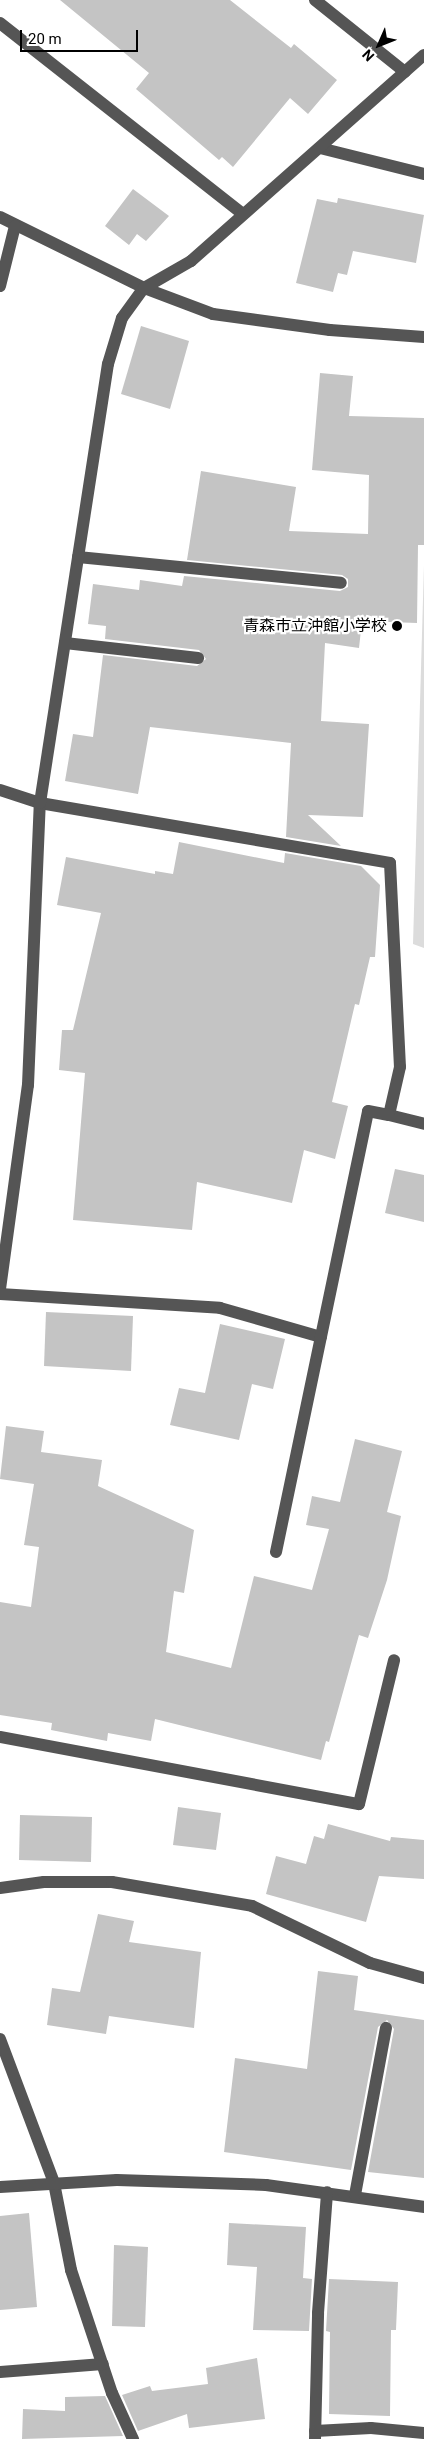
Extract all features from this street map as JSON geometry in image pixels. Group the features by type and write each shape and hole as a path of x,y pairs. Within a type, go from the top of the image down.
{"street":[{"path":"315,0 405,72"},
{"path":"0,23 243,214"},
{"path":"0,1289 28,1085 40,803 108,364 122,318 144,288 191,260 424,55"},
{"path":"320,148 424,174"},
{"path":"0,217 144,288 213,314 330,330 424,337"},
{"path":"0,286 15,226"},
{"path":"78,557 341,583"},
{"path":"65,642 198,658"},
{"path":"0,790 40,803 390,863 400,1067 389,1115"},
{"path":"276,1552 368,1111 424,1124"},
{"path":"0,1294 220,1308 321,1336"},
{"path":"0,1737 359,1804 394,1660"},
{"path":"0,1888 44,1882 112,1882 252,1906 370,1963 424,1978"},
{"path":"355,2196 386,2028"},
{"path":"0,2039 54,2183 71,2270 103,2364 133,2439"},
{"path":"0,2187 118,2180 226,2184 327,2192 424,2207"},
{"path":"327,2192 318,2313 315,2435 371,2428 424,2432"},
{"path":"0,2372 103,2364"}],"shaded area":[{"path":"424,565 424,948 413,944"}],"building":[{"path":"60,0 230,0 291,48 294,44 337,80 308,114 290,98 233,167 222,157 219,160 136,89 149,73"},
{"path":"133,189 169,216 146,241 137,234 129,245 105,226"},
{"path":"338,198 424,215 416,263 353,251 347,275 338,273 333,292 296,283 317,199 337,203"},
{"path":"141,326 189,341 170,409 121,394"},
{"path":"320,373 353,376 349,416 424,418 424,545 418,545 417,623 362,621 359,648 325,643 321,721 369,724 363,817 308,815 341,846 286,837 291,743 150,727 138,794 65,781 73,734 93,737 103,655 197,666 206,659 199,650 105,639 106,626 88,624 93,584 139,590 140,580 182,586 184,576 340,591 348,587 348,579 342,575 187,560 201,471 296,487 289,531 368,534 369,475 312,470"},
{"path":"179,842 284,863 285,853 361,866 380,885 375,957 370,957 359,1005 355,1004 332,1102 348,1106 335,1159 304,1150 292,1203 197,1182 192,1230 73,1220 85,1073 59,1070 62,1030 73,1030 101,913 57,905 66,857 155,874 155,871 173,874"},
{"path":"395,1169 424,1175 424,1222 385,1213"},
{"path":"46,1312 133,1316 131,1371 44,1366"},
{"path":"220,1324 285,1339 273,1389 252,1384 239,1440 170,1425 179,1388 205,1393"},
{"path":"6,1426 44,1431 41,1452 102,1460 98,1486 194,1530 184,1593 174,1591 166,1652 231,1668 254,1576 312,1590 329,1529 306,1525 312,1496 340,1502 355,1439 402,1451 387,1512 401,1516 387,1580 368,1638 359,1635 329,1742 326,1741 321,1760 155,1719 151,1741 108,1733 107,1741 51,1730 52,1723 0,1715 0,1602 31,1607 39,1547 24,1545 34,1484 0,1479"},
{"path":"178,1807 221,1813 216,1850 173,1845"},
{"path":"20,1815 92,1817 91,1862 19,1860"},
{"path":"328,1824 390,1841 391,1837 424,1840 424,1879 379,1876 366,1922 266,1894 276,1856 306,1864 314,1836 324,1839"},
{"path":"98,1914 134,1921 129,1942 201,1952 194,2028 109,2016 106,2034 47,2025 52,1988 80,1992"},
{"path":"318,1971 358,1976 354,2010 424,2020 424,2178 368,2172 394,2029 387,2020 378,2027 351,2170 224,2152 235,2058 307,2069"},
{"path":"29,2213 37,2307 0,2310 0,2216"},
{"path":"229,2223 306,2227 303,2278 312,2279 309,2331 253,2330 257,2267 227,2265"},
{"path":"114,2245 148,2247 145,2327 112,2326"},
{"path":"329,2279 398,2282 396,2330 391,2330 390,2416 329,2414 330,2332 326,2331"},
{"path":"257,2358 265,2419 189,2428 187,2414 138,2431 122,2395 150,2386 152,2391 208,2384 206,2368"},
{"path":"105,2396 123,2436 22,2439 23,2409 65,2411 65,2397"}],"place":[{"name":"青森市立沖館小学校","path":"397,626"}]}
